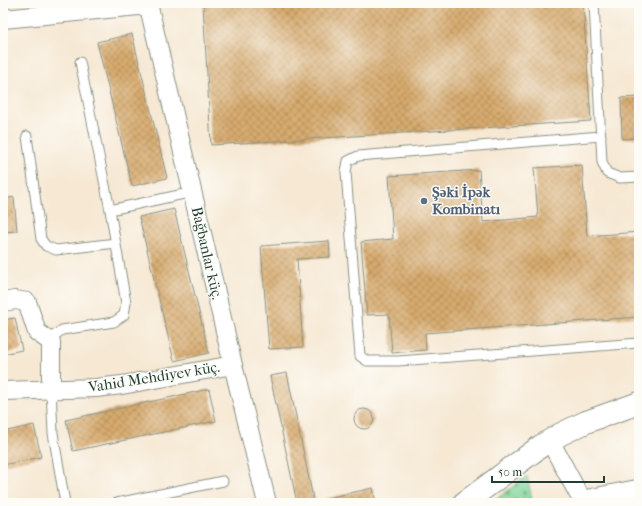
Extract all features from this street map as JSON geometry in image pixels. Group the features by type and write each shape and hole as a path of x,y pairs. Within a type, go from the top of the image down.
{"street":[{"path":"3,19 149,4"},
{"name":"Bağbanlar küç.","path":"149,4 233,365 267,503"},
{"path":"3,302 15,300 27,302 37,332 50,342 51,390"},
{"name":"Vahid Mehdiyev küç.","path":"3,391 96,388 122,385 233,365"},
{"path":"464,503 550,441 586,422 639,403"},
{"path":"550,441 581,497 586,498 637,489"}],"lane":[{"path":"594,3 602,162 607,173 620,178 639,176"},
{"path":"50,342 55,335 62,330 114,322 124,315 126,303 110,210 80,62"},
{"path":"27,136 41,240 46,246 56,250 116,243"},
{"path":"601,136 358,156 348,161 346,172 360,356 367,361 398,360 639,343"},
{"path":"110,210 193,192"},
{"path":"51,390 53,433 65,503"},
{"path":"117,503 223,481"}],"green space":[{"path":"527,476 533,503 491,503"}],"building":[{"path":"203,3 583,3 591,121 211,145"},
{"path":"132,34 167,178 132,186 97,42"},
{"path":"639,97 639,138 622,139 621,98"},
{"path":"582,165 587,236 639,232 639,317 425,333 426,350 392,353 389,314 367,315 361,242 393,239 389,176 479,170 483,222 538,217 534,168"},
{"path":"14,197 17,231 3,232 3,199"},
{"path":"174,209 209,353 174,361 139,217"},
{"path":"329,241 330,257 297,259 303,347 269,349 261,246"},
{"path":"15,318 22,350 3,354 3,320"},
{"path":"287,373 314,503 297,503 270,376"},
{"path":"209,389 216,421 73,451 66,420"},
{"path":"364,409 371,412 374,419 371,426 364,429 357,426 354,419 357,412"},
{"path":"34,425 41,457 3,465 3,432"},
{"path":"373,488 376,503 327,503 327,498"}],"place":[{"name":"Şəki İpək Kombinatı","path":"424,201"}]}
